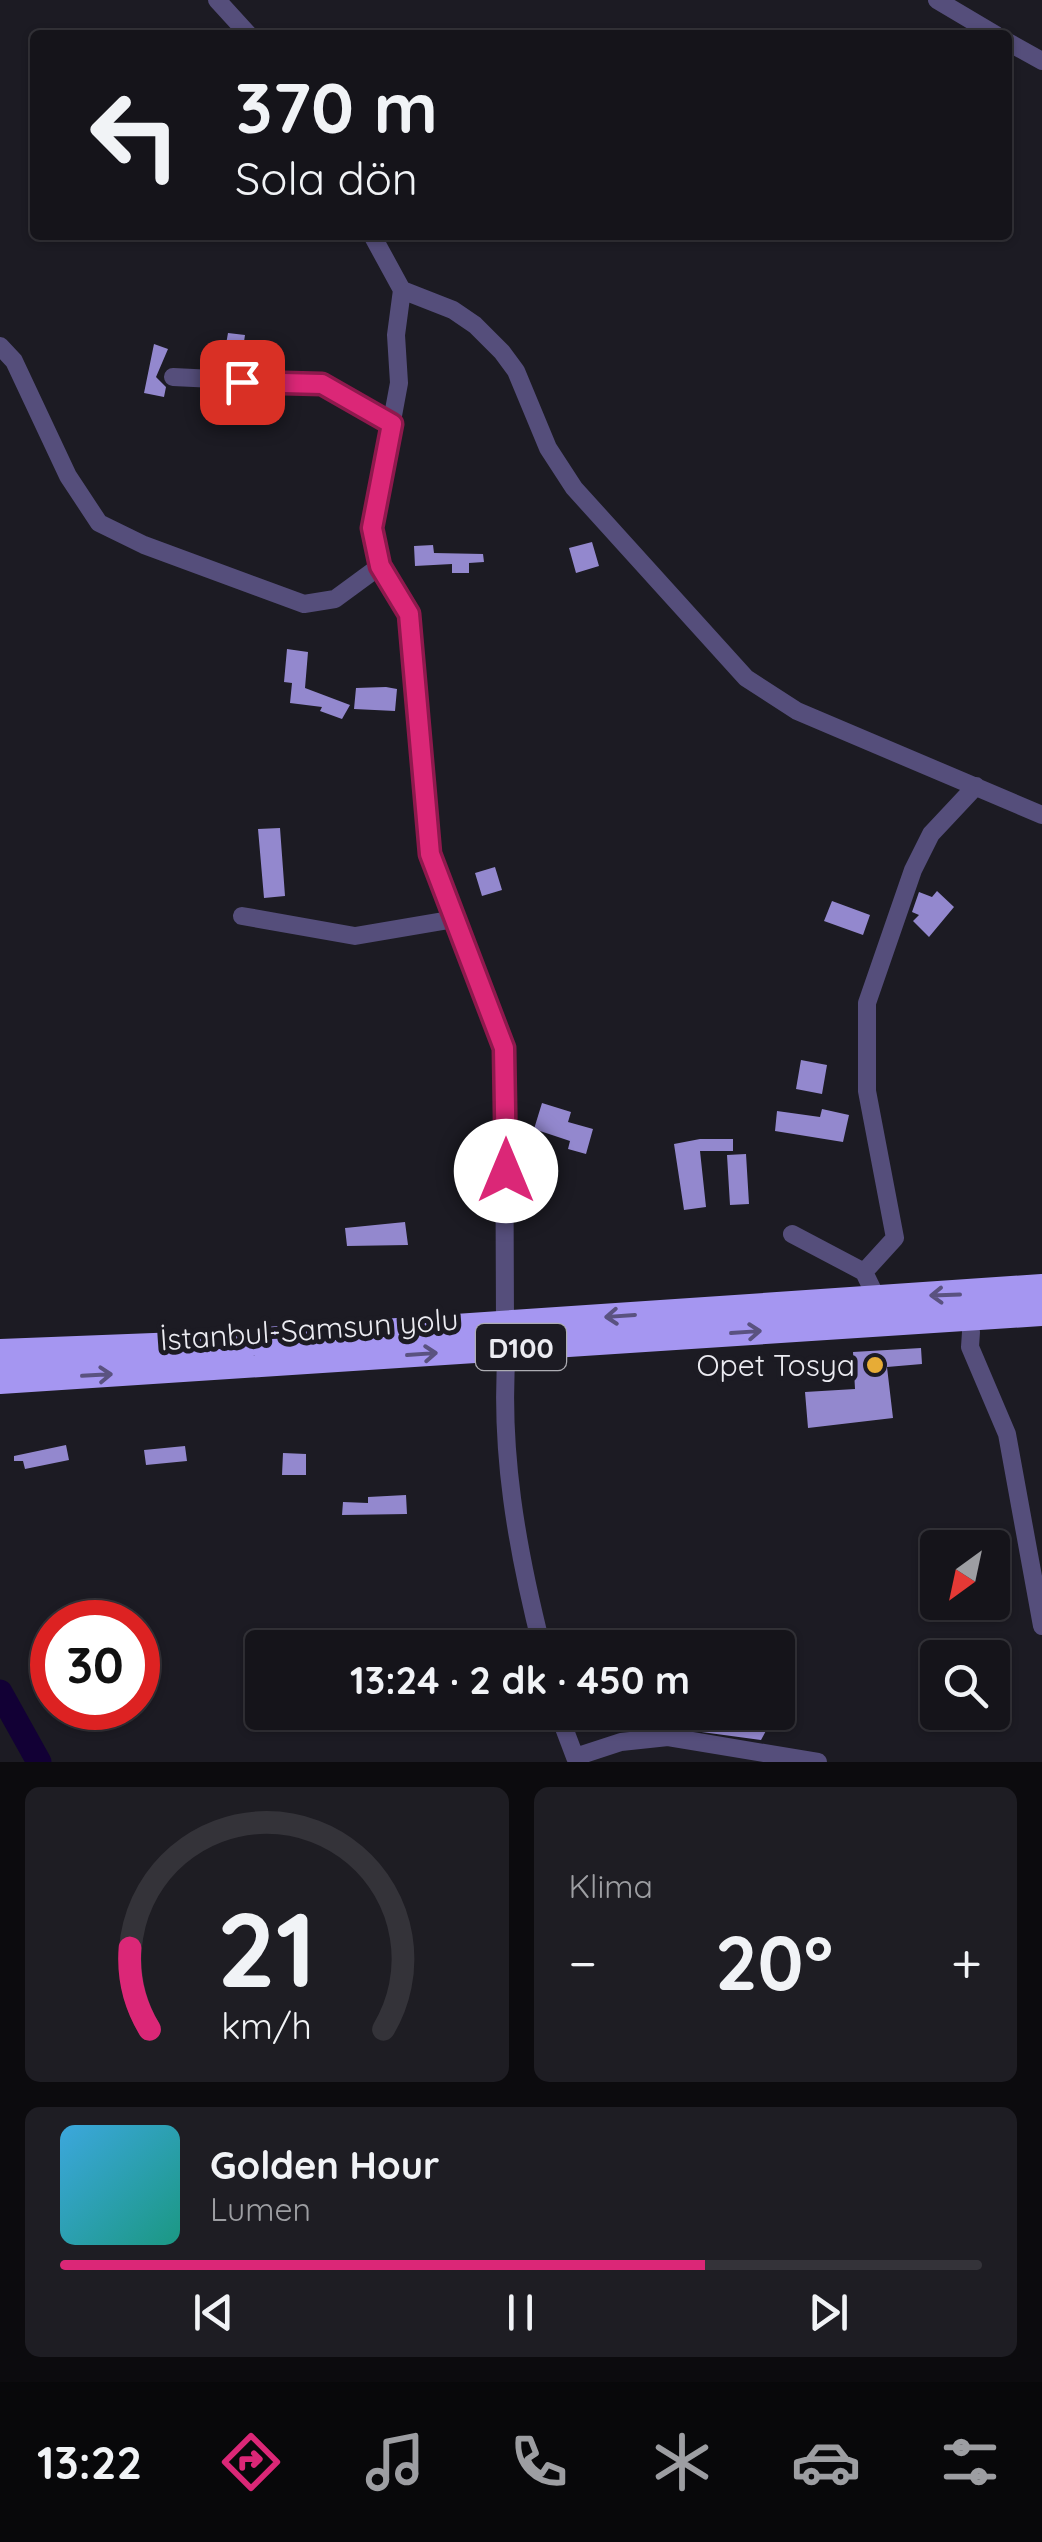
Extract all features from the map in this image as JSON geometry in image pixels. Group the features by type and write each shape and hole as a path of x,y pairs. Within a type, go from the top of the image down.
{"highway":[{"name":"İstanbul-Samsun yolu","path":"0,1380 506,1336 877,1298 1042,1288"},
{"name":"İstanbul-Samsun yolu","path":"0,1353 1042,1312"}],"street":[{"path":"217,0 244,30"},
{"path":"937,0 988,30"},
{"path":"1012,44 1042,62"},
{"path":"375,240 402,290 396,335 399,382 372,528 380,566 409,614 430,854 504,1048 504,1405 514,1524 538,1630"},
{"path":"402,290 453,310 476,324 502,352 516,370 548,448 590,510 746,678 798,711 1042,815"},
{"path":"0,346 14,360 88,509 117,534 304,604 336,599 380,566"},
{"path":"172,377 322,384 392,424"},
{"path":"864,1272 895,1238 867,1091 867,1004 925,846 940,821 976,786"},
{"path":"242,916 356,936 455,919"},
{"path":"792,1234 864,1272 877,1298"},
{"path":"971,1332 970,1347 1007,1434 1042,1626"},
{"path":"562,1730 575,1757 621,1742 668,1737 818,1762"}],"building":[{"path":"228,333 245,335 240,368 222,367"},
{"path":"154,344 168,349 156,377 166,387 164,397 144,393"},
{"path":"592,542 599,566 576,573 569,548"},
{"path":"433,545 434,553 483,554 484,562 469,563 469,573 452,573 452,564 415,566 414,546"},
{"path":"287,649 308,652 305,688 350,705 342,719 320,711 322,707 290,703 292,683 284,682"},
{"path":"356,688 397,689 395,711 354,709"},
{"path":"280,828 285,896 264,898 258,829"},
{"path":"495,867 502,890 482,896 475,873"},
{"path":"937,891 954,907 929,937 913,921 919,915 912,912 919,892 932,897"},
{"path":"832,901 870,915 863,935 824,921"},
{"path":"801,1060 827,1065 822,1094 796,1089"},
{"path":"542,1103 571,1112 568,1122 593,1129 586,1154 568,1149 570,1141 534,1129"},
{"path":"822,1109 849,1115 843,1142 775,1131 777,1111 820,1117"},
{"path":"733,1139 733,1151 700,1151 706,1207 684,1210 674,1144"},
{"path":"746,1154 749,1204 730,1205 727,1155"},
{"path":"405,1222 408,1245 347,1246 345,1228"},
{"path":"921,1348 922,1364 887,1367 893,1418 808,1428 805,1392 855,1389 853,1352"},
{"path":"66,1445 69,1460 25,1469 23,1461 14,1461 14,1456"},
{"path":"185,1446 187,1461 146,1465 144,1450"},
{"path":"283,1453 306,1454 306,1475 282,1475"},
{"path":"406,1495 407,1514 342,1515 343,1502 368,1503 368,1497"},
{"path":"687,1730 745,1730 766,1730 761,1740"}],"waterway":[{"path":"0,1692 39,1762"}],"place":[{"name":"Opet Tosya","path":"875,1365"}],"route":[{"path":"242,382 302,380 322,384 339,390 392,424 372,528 380,566 405,601 409,614 430,854 504,1048 506,1171"}]}
